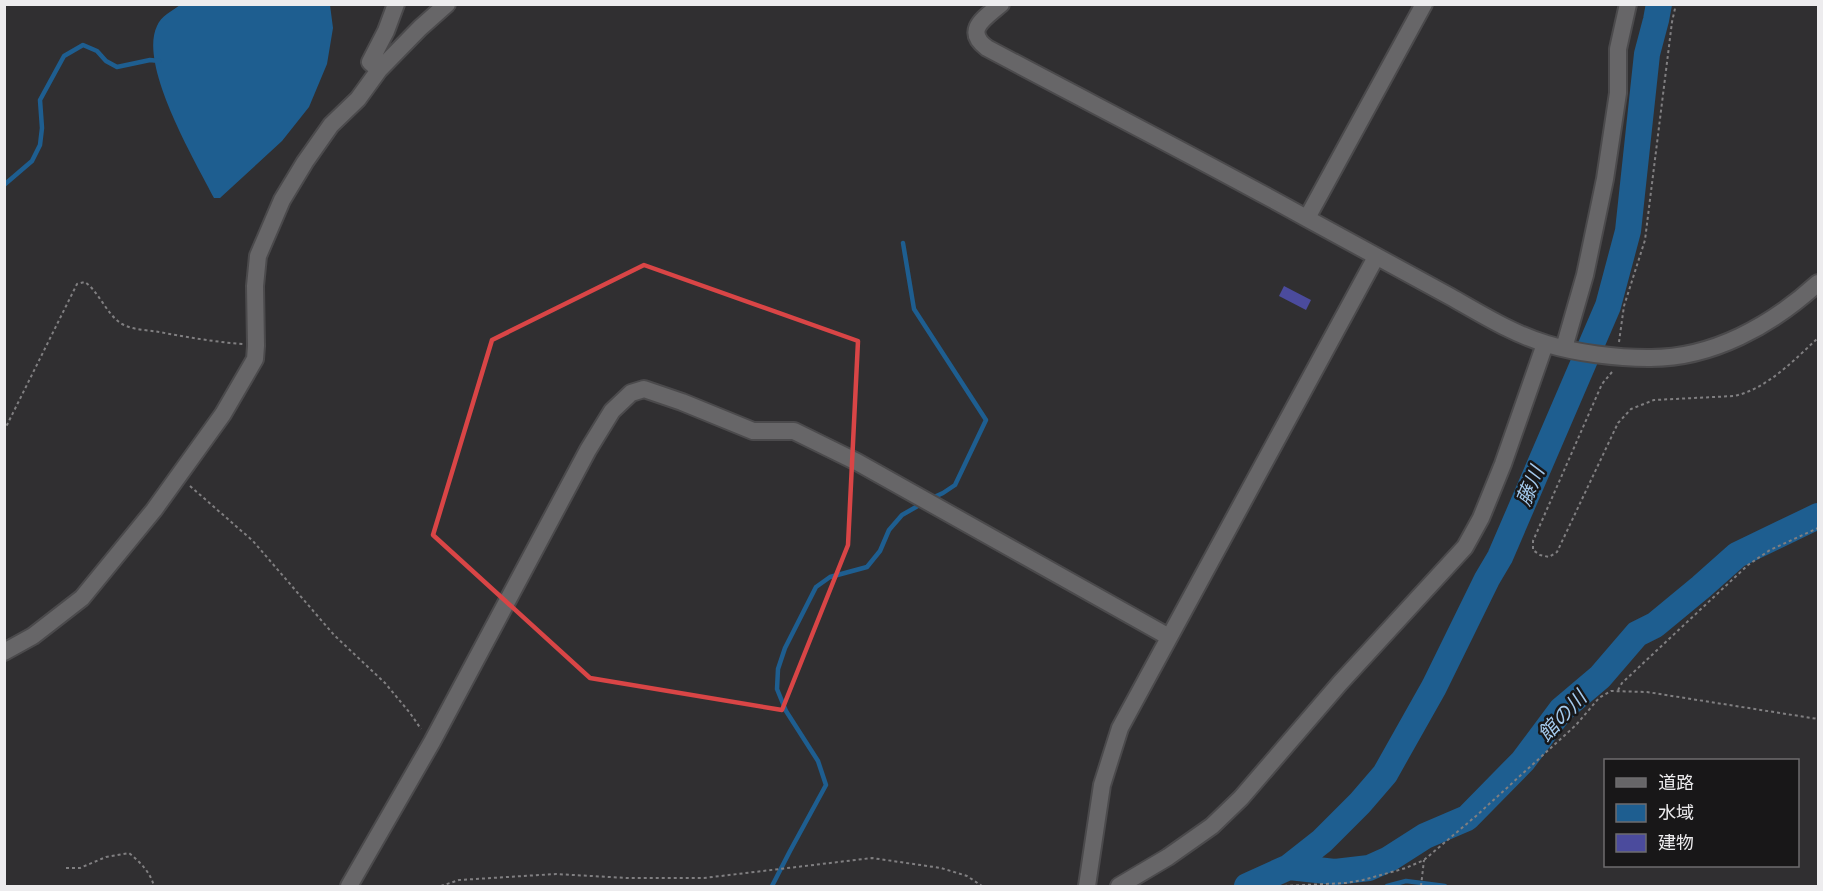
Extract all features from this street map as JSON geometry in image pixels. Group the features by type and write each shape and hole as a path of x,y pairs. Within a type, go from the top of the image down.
{"street":[{"path":"379,70 370,62 386,31 396,4"},
{"path":"4,652 40,631 82,598 154,510 223,414 255,359 255,286 258,256 282,200 331,125 358,99 379,70 447,4"},
{"path":"1001,4 982,20 977,29 976,37 987,48 1307,218 1501,325 1545,344 1613,355 1648,358 1677,357 1738,339 1757,329 1799,300 1818,283"},
{"path":"1307,218 1424,4"},
{"path":"1568,349 1605,179 1618,93 1618,49 1628,4"},
{"path":"1087,886 1102,785 1115,739 1376,257"},
{"path":"1119,886 1168,857 1212,826 1241,798 1340,683 1464,547 1481,518 1503,464 1545,344"},
{"path":"349,886 432,742 606,421 612,411 631,393 644,389 753,431 794,431 857,462 1169,637"}],"path":[{"path":"1676,4 1645,240 1624,306 1613,355 1617,368 1602,384 1533,540 1533,550 1540,555 1549,556 1557,552 1618,423 1631,409 1654,400 1734,396 1746,393 1768,380 1818,338"},
{"path":"4,431 77,284 85,282 95,289 101,301 122,323 134,328 187,338 256,346"},
{"path":"179,476 253,541 334,635 385,683 432,742"},
{"path":"1618,690 1622,683 1748,565 1770,550 1818,528"},
{"path":"1284,886 1363,880 1406,868 1424,860 1576,725 1599,698 1611,691 1647,692 1818,719"},
{"path":"66,868 80,868 106,857 129,853 141,862 151,876 154,886"},
{"path":"441,886 459,880 546,874 627,878 704,878 872,858 941,868 967,876 982,886"},
{"path":"1420,886 1424,860"}],"highlighted area":[{"path":"644,265 858,341 848,545 782,710 590,678 433,535 492,340"}],"water":[{"path":"180,5 330,5 333,28 327,64 309,107 282,141 220,198 214,198 183,138 171,113 155,64 153,43 157,26 164,17"}],"building":[{"path":"1284,286 1311,300 1306,310 1279,296"}],"waterway":[{"name":"藤川","path":"1247,886 1289,867 1322,841 1385,774 1434,687 1500,557 1608,306 1628,231 1647,54 1659,4"},
{"path":"4,185 32,161 40,145 42,128 40,100 64,56 83,45 97,51 106,61 117,67 150,60 159,61"},
{"path":"903,243 914,309 986,420 955,485 930,499"},
{"path":"772,886 826,785 818,761 786,711 777,689 778,669 785,648 816,587 830,577 867,567 880,551 889,530 902,515 923,503"},
{"name":"館の川","path":"1289,867 1335,872 1369,868 1389,859 1425,836 1467,818 1523,761 1561,710 1600,677 1637,634 1655,625 1737,555 1818,516"},
{"path":"1387,886 1406,881 1445,886"}]}
